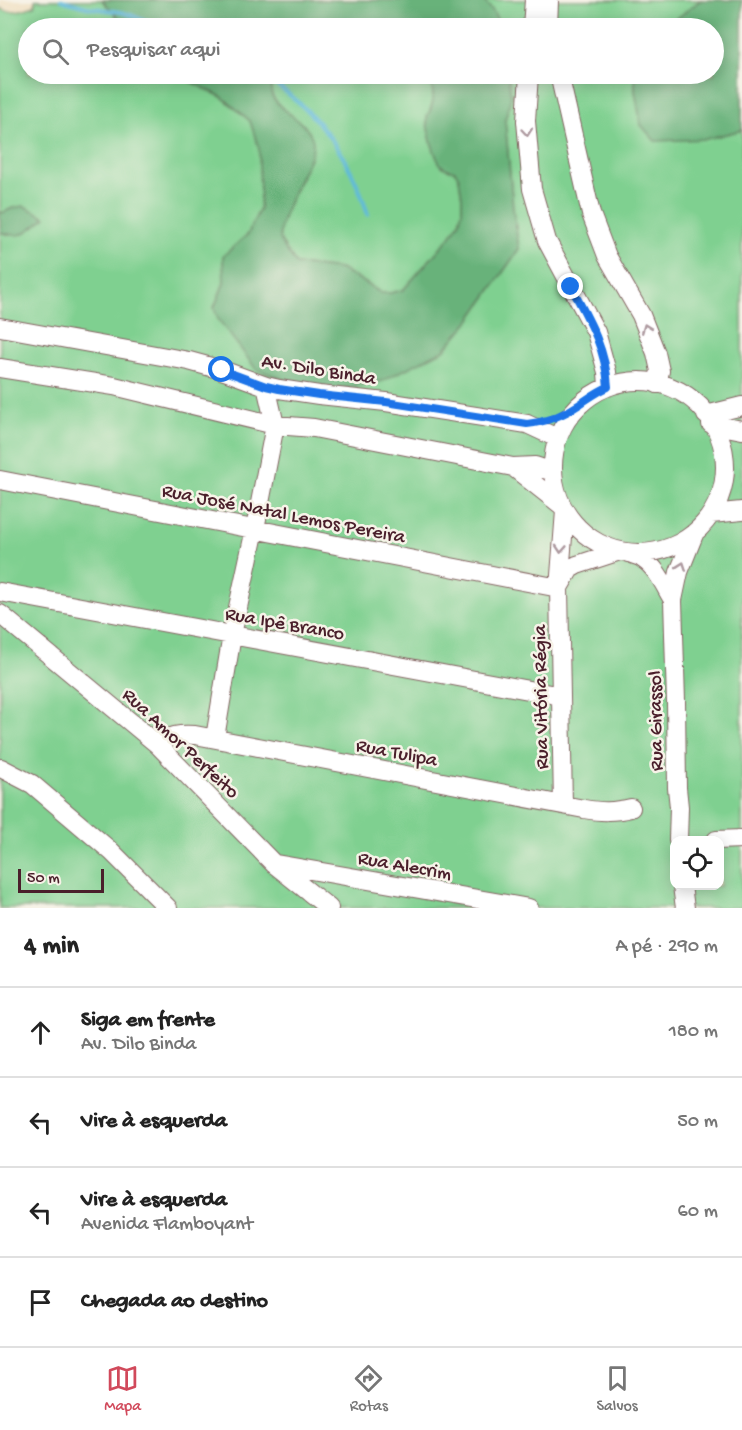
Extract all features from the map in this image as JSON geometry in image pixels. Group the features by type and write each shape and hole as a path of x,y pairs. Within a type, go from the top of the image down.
{"street":[{"path":"533,18 534,0"},
{"path":"548,18 549,0"},
{"path":"528,84 526,121 532,189 547,241 596,332 607,372 608,387"},
{"path":"561,84 591,214 607,256 641,315 649,334 660,371 657,384"},
{"name":"Av. Dilo Binda","path":"0,327 189,361 266,386 527,424"},
{"path":"0,368 114,386 274,424 314,428 513,466 535,466 554,472"},
{"path":"527,424 539,423 562,415 608,387 638,381 657,384 684,394 709,419 721,443 724,467 721,492 711,514 695,532 663,549 652,552 624,552 577,565 570,569 559,588"},
{"path":"215,738 232,635 255,530 274,424 266,386"},
{"path":"582,403 566,422 557,438 554,472 558,494 564,508 581,531 592,539 643,559 660,578 674,600"},
{"path":"709,419 742,406"},
{"path":"709,419 742,430"},
{"path":"527,424 557,438"},
{"path":"513,466 564,508"},
{"name":"Rua José Natal Lemos Pereira","path":"0,480 559,588"},
{"name":"Rua Vitória Régia","path":"563,805 559,588 564,508"},
{"path":"711,514 742,511"},
{"name":"Rua Girassol","path":"678,836 674,600 679,572 695,532"},
{"name":"Rua Ipê Branco","path":"0,592 561,696"},
{"name":"Rua Amor Perfeito","path":"0,614 157,744 274,864 329,908"},
{"name":"Rua Tulipa","path":"157,744 166,738 181,734 215,738 604,812 631,808"},
{"path":"1,768 32,784 112,852 168,908"},
{"path":"724,840 742,839"},
{"name":"Rua Alecrim","path":"274,864 525,908"},
{"path":"683,890 685,908"}],"green space":[{"path":"35,0 102,0 118,18 18,18 18,84 195,84 222,97 250,121 260,149 260,208 248,234 223,256 224,283 214,308 256,369 327,392 444,350 470,320 519,249 505,120 511,97 509,84 635,84 635,91 706,139 742,130 742,908 0,908 0,232 10,235 13,208 0,212 0,8 13,11 35,6"},
{"path":"102,0 483,0 496,18 118,18"},
{"path":"483,0 701,0 677,18 496,18"},
{"path":"701,0 742,0 742,130 706,139 655,141 641,125 635,84 724,84 724,18 677,18"},
{"path":"195,84 272,84 273,98 310,133 313,142 311,154 283,217 280,235 281,241 296,264 340,269 381,293 390,293 403,290 450,237 459,223 462,211 459,178 455,171 439,163 428,128 427,117 431,109 433,94 430,84 509,84 511,97 505,120 519,249 470,320 444,350 382,381 327,392 256,369 218,319 214,308 224,283 223,256 248,234 260,208 259,149 250,121 222,97"},
{"path":"272,84 430,84 433,99 427,117 429,135 439,163 455,171 459,178 462,211 459,223 450,237 403,290 381,293 340,269 296,264 281,242 279,233 281,221 311,156 305,126 273,99 270,89"},
{"path":"24,206 46,217 25,233 15,235 0,232 0,212"}],"waterway":[{"path":"61,0 138,18"},
{"path":"275,84 296,100 327,133 351,172 368,215"}],"route":[{"path":"222,370 279,389 386,402 527,424 539,423 562,415 608,387 607,372 596,332 571,287"}]}
